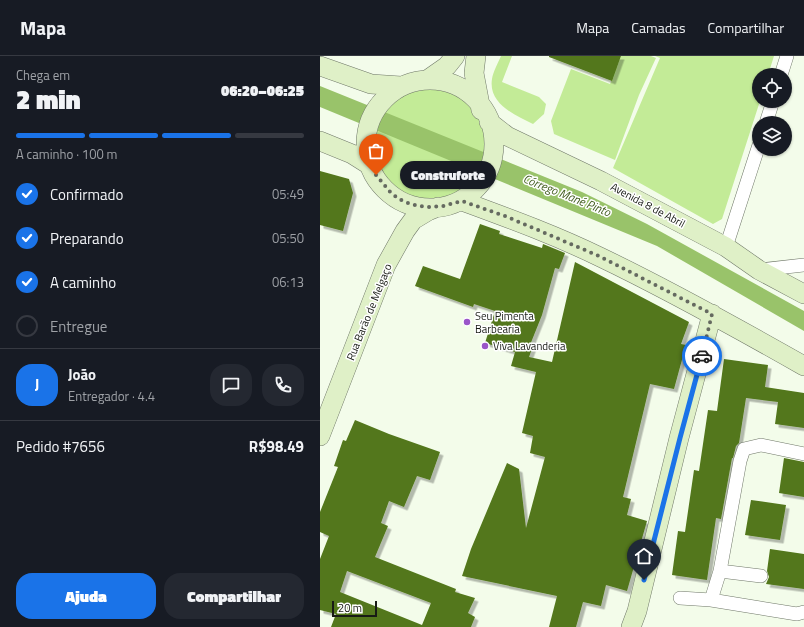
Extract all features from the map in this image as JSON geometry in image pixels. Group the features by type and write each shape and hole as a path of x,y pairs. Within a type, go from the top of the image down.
{"main road":[{"path":"427,80 447,66 455,56"},
{"path":"476,56 474,78 485,116"},
{"name":"Avenida 8 de Abril","path":"320,66 371,84 401,86"},
{"name":"Avenida 8 de Abril","path":"485,116 494,140 495,152 488,173 483,182 473,193 462,201 441,206 418,206 399,199 382,184 371,166 366,152 364,136 370,118 378,104 384,97 401,86 427,80 440,81 462,91 473,100 485,116 507,136 601,181 726,247 759,270 804,294"},
{"name":"Avenida 8 de Abril","path":"320,140 352,154 371,166"},
{"path":"462,201 513,219 599,256 712,314 804,366"},
{"name":"Rua Barão de Melgaço","path":"320,436 386,265 405,231 413,220 441,206"},
{"path":"631,627 637,611 712,314"}],"street":[{"path":"784,68 788,56"},
{"path":"726,247 755,156"},
{"path":"759,270 804,265"},
{"path":"711,600 720,571 740,461 744,449 761,445 804,454"},
{"path":"720,571 761,576"},
{"path":"680,598 711,600 797,614 804,612"}],"shaded area":[{"path":"501,56 512,56 502,82 539,97 546,104 544,114 533,124 504,108 494,95 492,79 494,70"},
{"path":"621,56 651,56 656,58 639,95 615,160 554,134 551,121 571,69 610,84"},
{"path":"655,56 774,56 770,68 752,68 752,108 758,108 755,116 752,116 752,126 722,219 713,224 613,168 660,58"},
{"path":"430,85 452,90 471,102 483,121 488,143 483,165 471,184 452,196 430,201 408,196 389,184 377,165 372,143 377,121 389,102 408,90"}],"water":[{"name":"Córrego Mané Pinto","path":"320,86 582,192 647,224 804,311 804,331 657,246 320,107"}],"building":[{"path":"549,56 621,56 612,81"},
{"path":"320,171 349,179 353,193 343,231 320,225"},
{"path":"480,224 500,231 499,234 542,248 543,244 565,253 559,269 555,268 542,315 530,345 533,346 529,357 552,362 575,262 689,322 681,344 686,345 674,389 650,384 623,497 631,499 627,515 647,521 627,591 606,585 601,606 583,602 576,627 549,627 557,596 462,576 471,549 507,463 519,469 526,528 545,457 530,453 533,436 522,433 536,372 511,366 515,352 485,343 495,311 474,304 473,307 415,286 423,266 460,279"},
{"path":"724,359 768,365 765,387 804,393 804,428 775,424 778,402 746,398 739,443 736,446 732,458 721,519 716,518 707,580 672,575 678,531 685,532 694,470 699,471 708,410 717,411"},
{"path":"355,420 440,452 430,480 417,476 404,507 389,501 381,523 388,526 375,557 456,589 455,592 475,598 468,613 475,617 471,627 331,627 336,614 320,610 320,559 329,536 320,532 320,512 338,467 334,466 343,440 346,441","holes":["347,571 431,603 422,625 340,592"]},
{"path":"784,458 804,462 804,497 779,493"},
{"path":"751,500 786,505 780,540 745,535"},
{"path":"770,549 804,554 804,589 766,584 769,577 767,571"}],"way so far":[{"path":"376,175 391,193 408,203 430,207 454,204 462,201 505,216 599,256 712,314 702,356"}],"place":[{"name":"Construforte","path":"376,175"},
{"name":"Seu Pimenta Barbearia","path":"467,322"},
{"name":"Viva Lavanderia","path":"485,346"}],"route":[{"path":"644,580 702,356"}]}
